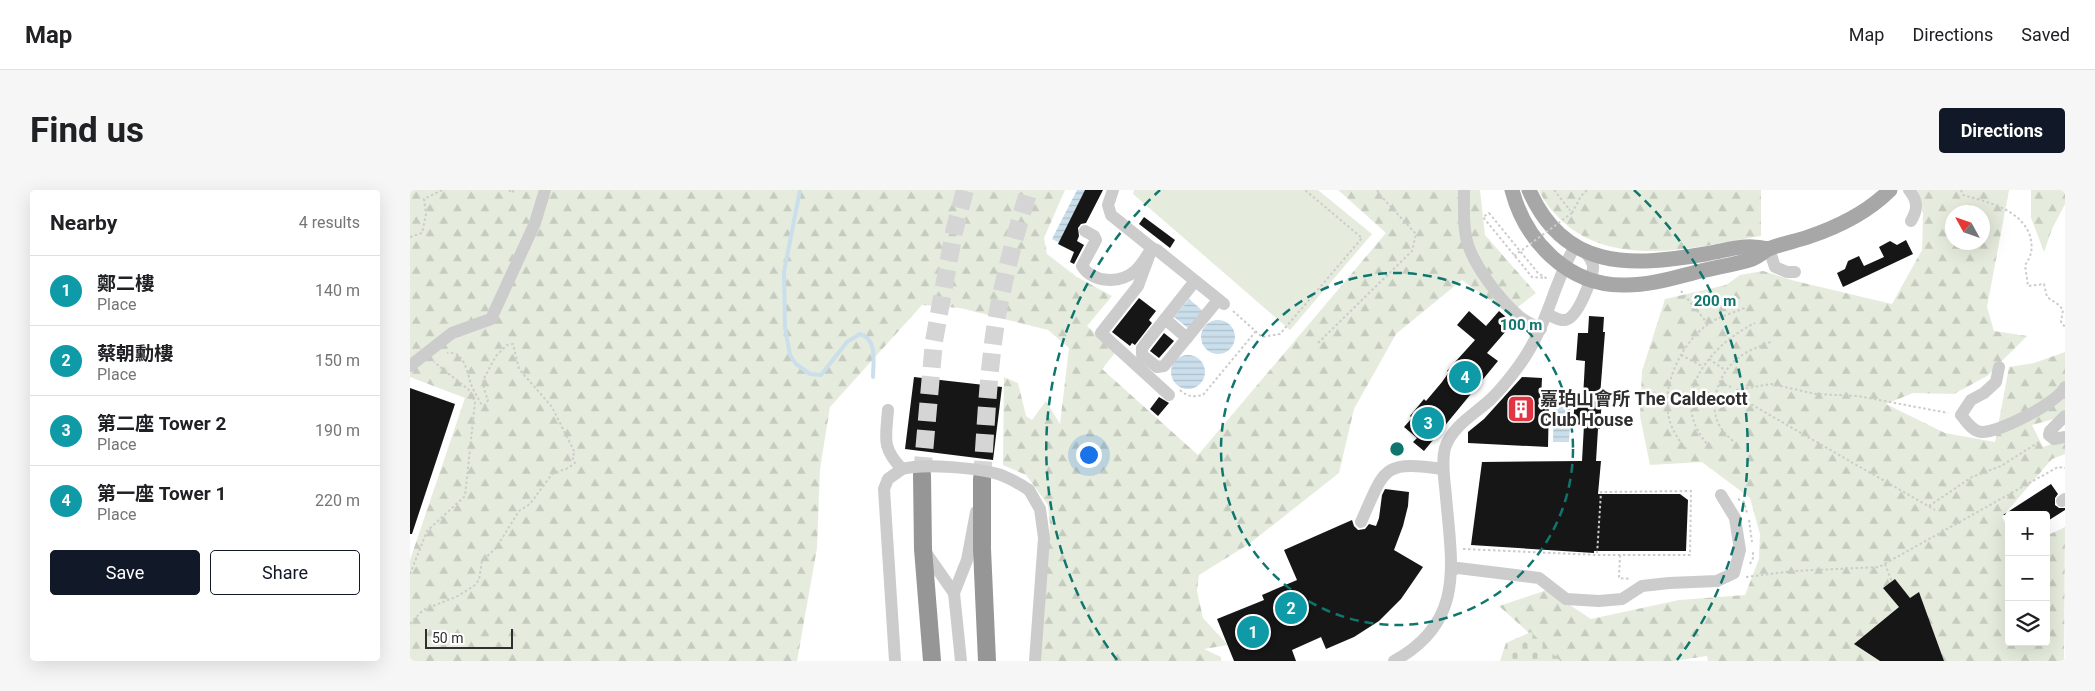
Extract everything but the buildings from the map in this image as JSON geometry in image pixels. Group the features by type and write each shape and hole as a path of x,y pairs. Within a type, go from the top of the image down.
{"highway":[{"path":"922,475 923,549 932,661"},
{"path":"982,479 982,549 987,661"}],"main road":[{"path":"1512,190 1522,218 1547,253 1564,267 1589,280 1621,285 1656,282 1753,258 1769,249 1834,227 1874,205 1890,190"},
{"path":"1529,190 1535,204 1550,226 1580,249 1619,261 1649,262 1683,258 1751,245 1769,249"}],"street":[{"path":"410,366 452,333 491,318 535,224 545,190"},
{"path":"1113,190 1108,205 1111,215 1157,250 1221,302 1164,366 1157,367 1142,354 1142,348 1195,281"},
{"path":"1464,190 1466,239 1473,257 1494,288 1513,311 1522,319 1540,329"},
{"path":"1909,190 1916,198 1917,207 1911,222"},
{"path":"1085,231 1094,236 1096,240 1082,266 1094,277 1113,280 1132,273 1137,270 1152,248"},
{"path":"1152,248 1138,286 1102,328 1101,333 1174,392"},
{"path":"1394,661 1418,647 1434,628 1445,606 1452,570 1444,469 1445,450 1454,432 1493,397 1520,364 1540,329 1564,267 1580,249 1592,263 1593,270 1578,309 1573,316 1566,320 1560,320 1546,314"},
{"path":"1769,249 1775,267 1787,272 1795,272"},
{"path":"1165,319 1187,338"},
{"path":"1999,366 1996,382 1984,393 1971,400 1961,415 1972,429 1980,432 1988,431 2043,407 2062,393 2065,387"},
{"path":"888,410 886,448 891,458 902,469"},
{"path":"2065,416 2050,431 2049,435 2054,439 2065,437"},
{"path":"1361,522 1378,483 1388,472 1402,465 1444,469"},
{"path":"895,661 884,489 888,479 902,469 915,466 986,471 1016,481 1028,490 1040,510 1044,538 1035,661"},
{"path":"961,661 954,593 968,560 982,479"},
{"path":"1452,570 1458,568 1539,578 1566,599 1599,601 1622,599 1642,586 1717,581 1734,573 1740,550 1735,518 1721,495"},
{"path":"923,549 954,593"}],"path":[{"path":"410,237 422,233 426,214 424,199 442,190"},
{"path":"509,190 512,193 514,190"},
{"path":"1221,302 1262,337 1280,334 1362,238 1305,190"},
{"path":"1318,343 1412,251 1414,246 1416,234 1378,194 1377,190"},
{"path":"1554,190 1572,213"},
{"path":"1514,256 1572,213 1581,196 1587,190"},
{"path":"1961,190 1963,195 1990,203 2011,213 2028,229 2032,244 2029,259 2025,265 2028,286 2044,284 2047,297 2063,310 2061,322 2065,327"},
{"path":"1489,213 1538,273 1546,278 1532,277 1514,256 1483,218 1489,213"},
{"path":"1682,291 1708,324"},
{"path":"1686,450 1676,437 1667,411 1670,384 1681,355 1698,332 1708,324 1745,308"},
{"path":"1710,447 1699,435 1692,418 1691,400 1702,366 1725,340 1755,323"},
{"path":"1174,392 1195,397 1203,395 1256,331"},
{"path":"1733,441 1723,432 1716,420 1714,405 1720,382 1726,371 1738,358 1773,341"},
{"path":"410,624 423,610 458,596 475,585 479,580 482,561 496,548 519,511 530,504 552,474 568,468 574,463 572,456 575,453 566,433 552,407 519,369 513,344 507,345 496,356 483,380 488,400 485,405 482,405 480,402 463,361 457,354 448,353 440,358"},
{"path":"1681,355 1702,366"},
{"path":"1709,359 1726,371"},
{"path":"410,574 427,531 465,496 475,402 469,390 434,362"},
{"path":"1720,382 1731,387"},
{"path":"1736,390 1771,384 1816,394 1858,396 1961,415"},
{"path":"1747,402 1935,510"},
{"path":"1929,506 1972,477 2001,466 2049,435"},
{"path":"1744,577 1794,571 1879,567 2058,467 2065,468"},
{"path":"1460,549 1597,555 1690,555 1691,491 1601,492 1597,555"},
{"path":"1618,578 1620,555"},
{"path":"1885,564 1892,582"}],"green space":[{"path":"410,190 1065,190 1044,238 1047,254 1077,277 1112,296 1087,326 1116,352 1102,369 1198,455 1386,233 1338,190 1480,190 1485,235 1536,293 1509,314 1462,280 1396,334 1354,409 1339,473 1249,544 1199,575 1197,591 1203,618 1228,645 1204,649 1221,657 1221,661 1039,661 1050,525 1048,505 1026,475 1003,465 1004,377 1018,383 1026,416 1032,420 1046,401 1060,424 1069,348 1048,330 960,308 922,305 830,407 820,469 817,548 797,661 410,661 410,560 465,398 410,377"},
{"path":"1134,190 1318,190 1372,234 1290,330 1133,194"},
{"path":"1539,190 1761,190 1761,236 1684,249 1657,251 1607,246 1583,236 1562,221 1543,199"},
{"path":"1917,190 2009,190 1987,307 1994,331 2027,336 1987,376 1954,394 1913,393 1886,404 1945,433 1995,442 2009,367 2034,363 2065,352 2065,416 2032,425 2043,447 2065,439 2065,454 2052,459 2007,511 2005,511 2002,517 2005,522 2005,646 2050,646 2050,534 2065,527 2064,661 1708,661 1707,656 1674,661 1560,661 1499,606 1547,590 1591,619 1679,600 1745,595 1759,559 1760,534 1750,498 1702,462 1650,465 1640,416 1642,371 1665,299 1726,285 1740,275 1763,271 1795,281 1892,304 1922,250 1923,214"},
{"path":"2031,190 2065,190 2065,204 2052,229 2044,252 2031,218"},
{"path":"1531,632 1560,661 1500,661 1506,643"}],"water":[{"path":"1077,190 1092,190 1064,245 1052,239"},
{"path":"1189,299 1203,311 1189,329 1174,317"},
{"path":"1218,320 1230,325 1235,337 1230,349 1218,354 1206,349 1201,337 1206,325"},
{"path":"1188,355 1200,360 1205,372 1200,384 1188,389 1176,384 1171,372 1176,360"},
{"path":"1554,406 1571,407 1569,442 1553,442"}],"waterway":[{"path":"800,190 784,272 785,328 790,355 796,364 810,374 821,375 847,342 860,334 866,337 872,346 874,359 873,377"}],"tunnel":[{"path":"922,475 934,341 954,232 965,190"},
{"path":"982,479 989,377 997,316 1011,252 1029,190"}],"place":[{"name":"第一座 Tower 1","path":"1465,377"},
{"name":"嘉珀山會所 The Caldecott Club House","path":"1521,409"},
{"name":"第二座 Tower 2","path":"1428,423"},
{"name":"蔡朝勳樓","path":"1291,608"},
{"name":"鄭二樓","path":"1253,632"}]}
